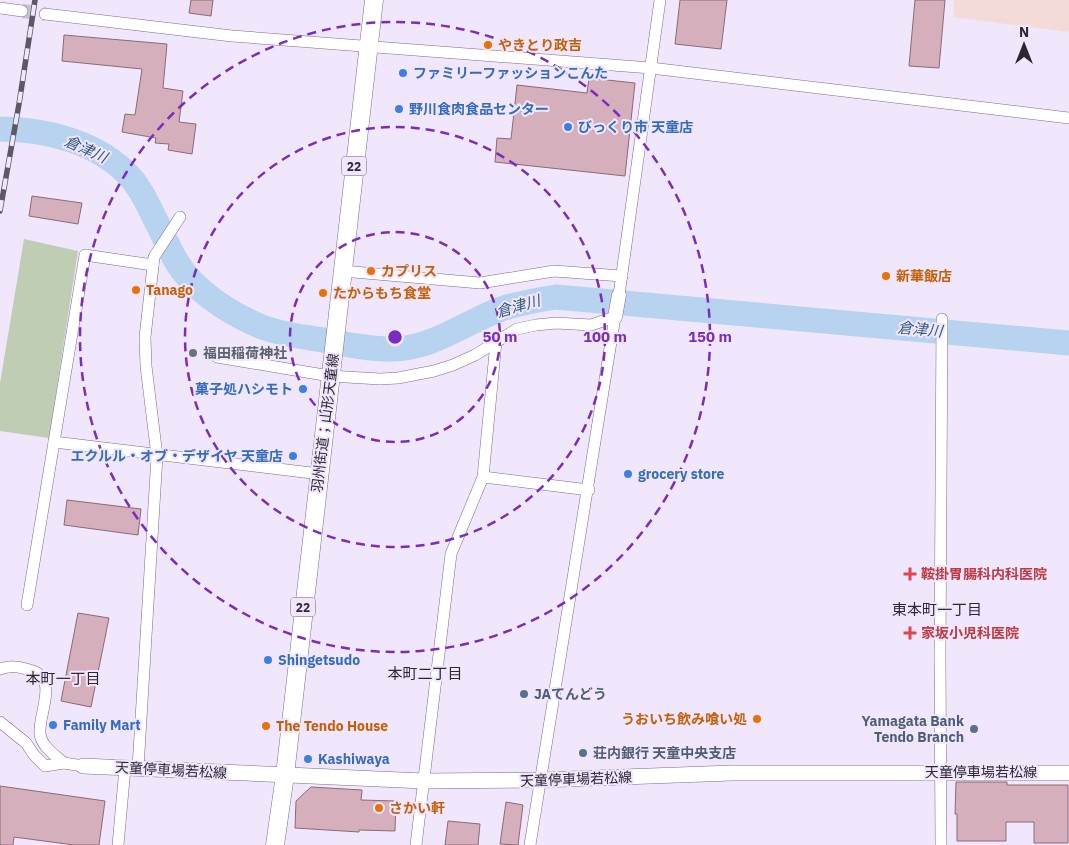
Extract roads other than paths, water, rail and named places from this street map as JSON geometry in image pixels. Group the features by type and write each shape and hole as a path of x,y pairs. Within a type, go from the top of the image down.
{"main road":[{"name":"羽州街道；山形天童線","path":"275,845 285,775 374,0"},
{"name":"天童停車場若松線","path":"83,766 424,781 541,780 732,772 1069,773"}],"street":[{"path":"530,845 622,276 660,0"},
{"path":"0,8 22,11"},
{"path":"45,14 232,36 651,68 1069,118"},
{"path":"118,845 131,768 157,456 146,366 145,337 154,261 180,218"},
{"path":"27,605 85,255 154,261"},
{"path":"342,271 480,283 554,271 622,276"},
{"path":"217,357 380,379 418,375 453,365 475,355 517,329 556,323 591,325 615,317"},
{"path":"941,845 942,319"},
{"path":"416,845 451,554 483,477 496,342"},
{"path":"54,442 157,456 320,474"},
{"path":"483,477 588,490"},
{"path":"0,669 9,666 21,667 37,672 44,678 46,686 40,735 44,746 64,763"},
{"path":"0,722 26,743 45,766 64,763 83,766"}],"waterway":[{"name":"倉津川","path":"0,129 53,135 71,140 104,155 138,186 177,262 187,276 203,292 222,306 242,317 262,327 286,334 368,348 407,348 434,340 501,309 521,303 556,297 1069,343"}],"tunnel":[{"path":"22,11 45,14"}],"railway":[{"path":"0,211 35,0"}],"place":[{"name":"やきとり政吉","path":"488,45"},
{"name":"ファミリーファッションこんた","path":"403,73"},
{"name":"野川食肉食品センター","path":"399,109"},
{"name":"びっくり市 天童店","path":"568,127"},
{"name":"カプリス","path":"371,271"},
{"name":"新華飯店","path":"886,276"},
{"name":"Tanago","path":"136,290"},
{"name":"たからもち食堂","path":"323,293"},
{"name":"福田稲荷神社","path":"193,353"},
{"name":"菓子処ハシモト","path":"303,389"},
{"name":"エクルル・オブ・デザイヤ 天童店","path":"293,456"},
{"name":"grocery store","path":"628,474"},
{"name":"鞍掛胃腸科内科医院","path":"910,574"},
{"name":"家坂小児科医院","path":"910,633"},
{"name":"Shingetsudo","path":"268,660"},
{"name":"JAてんどう","path":"524,694"},
{"name":"うおいち飲み喰い処","path":"757,719"},
{"name":"Family Mart","path":"53,725"},
{"name":"The Tendo House","path":"266,726"},
{"name":"Yamagata Bank Tendo Branch","path":"974,729"},
{"name":"荘内銀行 天童中央支店","path":"583,753"},
{"name":"Kashiwaya","path":"308,759"},
{"name":"さかい軒","path":"379,808"}],"district":[{"name":"東本町一丁目","path":"937,609"},
{"name":"本町二丁目","path":"425,673"},
{"name":"本町一丁目","path":"63,678"}]}
